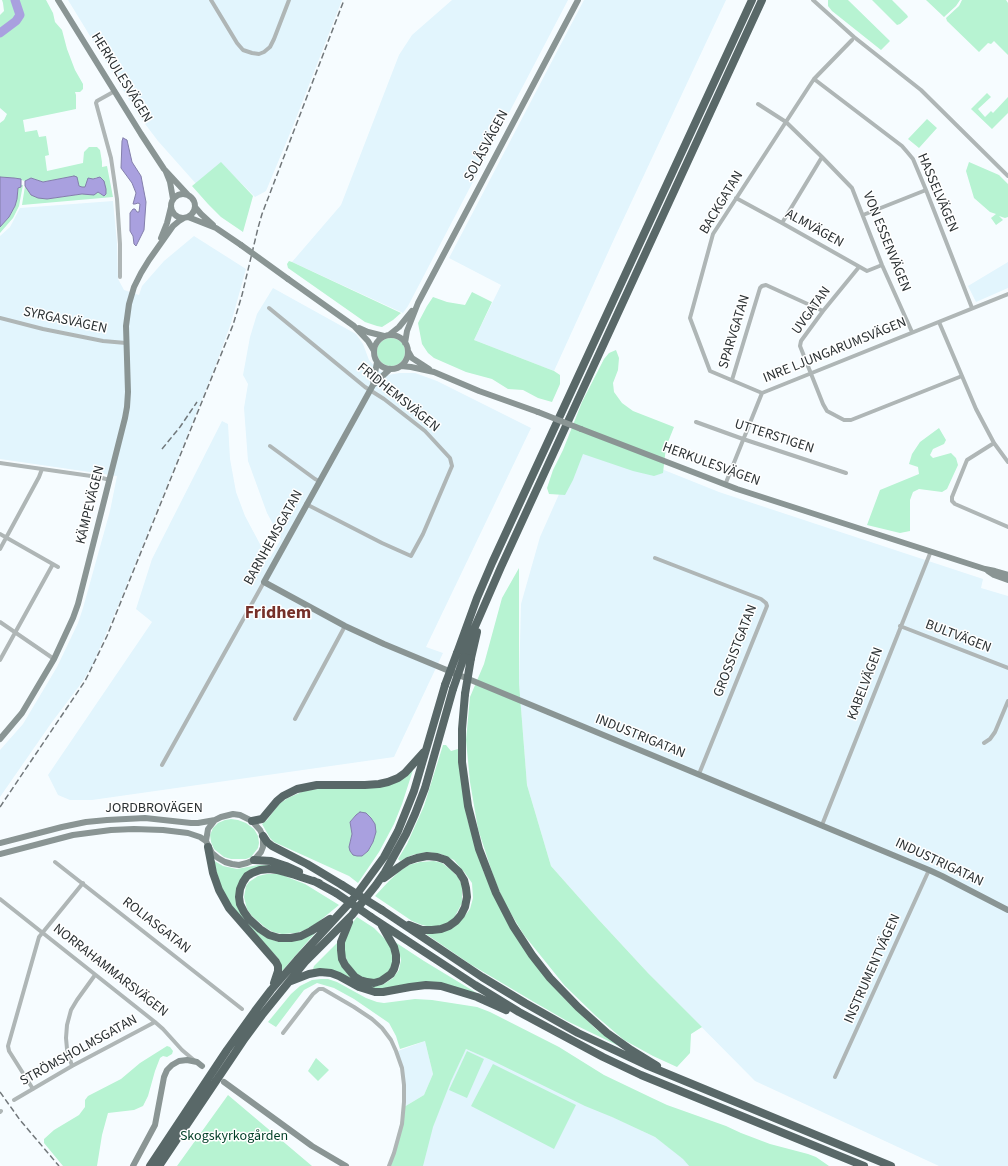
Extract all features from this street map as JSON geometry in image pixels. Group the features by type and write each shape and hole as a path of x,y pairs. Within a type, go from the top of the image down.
{"highway":[{"path":"680,1080 607,1033 578,1007 550,978 532,955 513,926 496,893 479,849 468,806 462,762 462,729 465,694 464,656 477,598 492,563 752,0"},
{"path":"150,1166 227,1050 271,990 354,898 384,857 398,831 414,791 426,749 449,687 464,656 488,597 762,0"},
{"path":"158,1166 245,1038 288,983 352,915 376,886 395,855 415,814 425,788 449,687"},
{"path":"252,821 262,819 283,796 301,788 317,785 372,785 388,782 398,778 426,749"},
{"path":"262,836 272,846 307,864 342,885 382,910 458,962 525,1003 609,1048 680,1080 891,1166"},
{"path":"207,844 213,873 219,890 229,908 278,966 278,971 271,990"},
{"path":"376,886 399,867 417,858 427,856 446,860 459,872 464,880 467,897 465,907 456,921 449,926 441,929 422,930 397,921"},
{"path":"254,860 280,863 319,883 475,986 560,1035"},
{"path":"319,883 277,870 260,870 252,873 243,882 240,889 240,904 249,919 260,929 269,935 279,938 301,936 342,910"},
{"path":"352,915 341,942 342,959 355,977 367,982 374,983 386,978 391,974 396,962 394,947 380,923"},
{"path":"288,983 309,974 320,972 331,973 359,988 375,992 426,985 441,986 477,996 641,1074 864,1166"}],"street":[{"name":"HERKULESVÄGEN","path":"58,0 140,134 164,169 189,196"},
{"path":"211,0 237,43 243,50 259,54 270,47 290,0"},
{"name":"SOLÅSVÄGEN","path":"405,343 407,331 418,303 578,0"},
{"path":"813,0 854,37 921,90 1008,176"},
{"name":"BACKGATAN","path":"762,392 710,371 690,318 713,234 814,79 852,40"},
{"name":"HASSELVÄGEN","path":"814,79 902,146 913,159 972,308"},
{"path":"115,91 96,102 111,158 117,199 120,244 120,277"},
{"name":"VON ESSENVÄGEN","path":"758,104 786,122 852,188 882,265 912,332"},
{"path":"782,223 822,157"},
{"name":"HERKULESVÄGEN","path":"164,169 170,182 173,199"},
{"path":"863,215 926,190"},
{"path":"186,218 193,213 195,207 194,200 189,196 182,194 178,195 173,199 170,207 173,214 180,218 186,218 216,228"},
{"name":"ALMVÄGEN","path":"736,198 859,267"},
{"name":"KÄMPEVÄGEN","path":"149,260 164,232 170,207"},
{"path":"195,207 216,228 354,326 368,341 374,351"},
{"name":"KÄMPEVÄGEN","path":"0,739 22,713 54,659 78,604 128,407 126,326 129,304 134,287 149,260 173,226 178,221 186,218"},
{"path":"859,267 867,271 882,265"},
{"name":"UVGATAN","path":"811,372 800,346 801,341 859,267"},
{"name":"SPARVGATAN","path":"732,380 760,288 762,286 766,285 823,311"},
{"name":"INRE LJUNGARUMSVÄGEN","path":"726,485 762,392 1008,294"},
{"name":"SOLÅSVÄGEN","path":"386,336 400,327 418,303"},
{"name":"FRIDHEMSVÄGEN","path":"269,308 372,387 384,399 425,431 450,458 452,466 423,534 411,556 382,544 306,504"},
{"name":"SYRGASVÄGEN","path":"0,318 43,329 103,341 126,343"},
{"path":"939,322 976,409 994,443 1008,462"},
{"path":"354,326 368,332 398,337 405,343 408,351 407,358 401,366 390,369 383,367 374,357 377,342 386,336"},
{"name":"HERKULESVÄGEN","path":"408,351 410,356 416,361 434,372"},
{"name":"BARNHEMSGATAN","path":"372,387 377,362"},
{"name":"HERKULESVÄGEN","path":"401,366 411,366 434,372 479,391 538,412 726,485 985,569 1008,575"},
{"name":"BARNHEMSGATAN","path":"162,765 372,387 390,369"},
{"path":"811,372 827,411 844,420 851,420 962,376"},
{"name":"UTTERSTIGEN","path":"696,422 846,473"},
{"path":"994,443 967,460 952,497 952,501 955,504 1008,527"},
{"path":"270,446 319,481"},
{"path":"0,463 110,480"},
{"path":"0,550 42,469"},
{"path":"0,534 58,567"},
{"name":"KABELVÄGEN","path":"822,825 931,551"},
{"name":"GROSSISTGATAN","path":"655,558 761,599 767,606 699,774"},
{"path":"0,660 53,564"},
{"name":"HERKULESVÄGEN","path":"985,569 994,575 1008,580"},
{"name":"INDUSTRIGATAN","path":"264,582 345,626 384,644 930,870 1008,910"},
{"path":"0,622 54,659"},
{"path":"295,719 345,626"},
{"name":"BULTVÄGEN","path":"900,626 1008,668"},
{"path":"984,743 990,739 995,732 1008,701"},
{"path":"234,814 246,817 252,821 260,830 263,847 254,860 247,863 232,864 225,862 212,853 207,844 208,829 215,820 234,814"},
{"name":"JORDBROVÄGEN","path":"0,843 86,822 145,818 198,823 215,820"},
{"name":"JORDBROVÄGEN","path":"0,854 73,835 111,830 163,830 188,833 200,837 207,844"},
{"name":"ROLIASGATAN","path":"55,862 242,1009"},
{"name":"INSTRUMENTVÄGEN","path":"835,1077 930,870"},
{"path":"33,1089 9,1051 8,1046 39,937 83,883"},
{"name":"NORRAHAMMARSVÄGEN","path":"0,899 155,1022 182,1050 199,1064"},
{"path":"72,1066 66,1038 67,1025 71,1010 95,975"},
{"path":"283,1033 313,994 319,989 323,989 354,1007 382,1028 391,1040 396,1051 402,1068 404,1085 402,1124 389,1166"},
{"name":"STRÖMSHOLMSGATAN","path":"14,1100 72,1066 155,1022"},
{"path":"133,1166 155,1125 164,1077 167,1070 179,1061 187,1060 199,1064"},
{"path":"224,1082 312,1146 346,1166"}],"shaded area":[{"path":"68,0 342,0 266,191 255,197 221,163 198,186 158,141 139,116"},
{"path":"452,0 568,0 403,313 292,262 341,205 399,55 412,35"},
{"path":"584,0 726,0 554,371 474,340 501,285 449,258"},
{"path":"123,138 127,140 132,162 141,176 146,202 144,230 136,246 130,231 130,213 133,209 139,212 140,204 133,204 136,193 132,183 121,168"},
{"path":"74,176 77,177 79,186 82,187 85,187 88,178 93,179 100,177 104,181 106,194 104,196 98,192 94,195 82,194 47,199 38,198 31,195 25,186 25,181 31,178 43,182"},
{"path":"0,177 21,179 21,187 18,188 15,206 9,217 0,227"},
{"path":"113,201 117,243 118,279 124,290 139,295 142,286 164,261 194,236 246,269 231,323 215,367 118,606 92,666 0,797 0,750 23,724 57,667 78,623 110,511 117,476 0,459 0,236 10,227 20,208"},
{"path":"1008,262 1008,288 976,302 968,286"},
{"path":"273,288 356,334 363,344 369,360 378,370 388,375 415,373 437,381 531,428 426,647 443,653 394,757 92,800 70,800 58,795 48,775 152,622 136,609 152,559 222,421 228,424 230,459 236,492 245,516 261,546 270,558 281,539 267,513 248,461 244,408 248,384 243,375 250,337 257,314"},
{"path":"584,438 719,492 983,579 981,588 1008,596 1008,1166 939,1166 755,1081 648,973 551,866 527,785 519,683 521,604 540,537"},
{"path":"360,812 366,813 371,818 375,824 376,832 368,851 362,856 357,856 353,855 349,847 352,834 350,822"},
{"path":"425,1041 433,1074 424,1095 404,1107 405,1087 398,1051"},
{"path":"466,1049 655,1137 683,1158 689,1166 422,1166 432,1128 450,1082"}],"green space":[{"path":"2,0 46,0 53,13 55,22 62,30 75,70 83,84 83,89 80,92 75,92 76,109 23,120 25,132 37,130 39,137 46,136 49,155 45,156 47,171 83,163 84,152 89,147 97,147 100,150 102,167 107,166 113,197 22,205 25,186 31,195 47,199 98,192 104,196 97,177 88,181 85,187 82,187 79,186 77,179 74,176 43,182 31,178 25,181 14,178 0,177 0,123 4,120 7,114 0,108 0,15 4,11"},
{"path":"828,0 848,0 890,41 881,50 832,11 828,6"},
{"path":"872,0 892,0 908,17 897,25"},
{"path":"926,0 960,0 944,17"},
{"path":"962,0 1006,0 1008,3 1008,55 994,41 991,44 988,43 979,52 947,21 946,18 959,6"},
{"path":"987,93 991,97 978,109 985,117 991,111 993,113 1008,97 1008,113 992,129 971,109"},
{"path":"927,119 937,128 919,148 908,139"},
{"path":"221,162 253,196 243,232 221,217 192,186"},
{"path":"969,162 999,175 1008,184 1008,217 1005,218 999,216 1003,220 996,225 991,218 996,214 990,212 974,198 966,171"},
{"path":"21,185 23,185 19,206 13,218 0,233 0,227 9,217 15,206 18,188 21,187"},
{"path":"289,261 401,313 382,327 365,322 288,268 287,264"},
{"path":"472,292 492,302 474,340 554,371 560,375 560,384 552,402 538,398 523,390 508,389 492,379 466,372 434,358 428,353 422,344 418,323 433,297 447,302 465,305"},
{"path":"391,338 401,342 405,352 401,362 391,366 381,362 377,352 381,342"},
{"path":"616,350 619,358 618,370 613,383 614,392 622,403 633,411 674,427 666,447 663,473 654,476 633,471 583,454 573,480 565,495 549,494 547,488 553,470 563,450 582,402 604,359 609,353"},
{"path":"939,428 946,440 944,444 933,449 930,455 933,458 951,453 956,458 958,465 947,489 942,492 919,489 913,492 910,500 910,531 900,533 867,525 880,490 919,474 918,467 909,464 912,454 920,442"},
{"path":"519,568 519,683 527,785 551,866 648,973 702,1027 691,1034 690,1053 677,1067 624,1040 596,1016 565,986 524,935 505,904 494,878 478,829 470,782 466,740 470,697 484,664 502,598"},
{"path":"443,745 446,745 451,751 458,749 467,818 484,873 562,996 597,1030 623,1048 567,1021 534,1002 470,964 426,934 443,932 454,927 470,909 473,898 472,883 454,860 441,854 427,852 412,855 400,861 398,859 407,844 424,806"},
{"path":"413,770 394,824 379,852 358,883 349,876 274,842 262,824 267,820 279,804 304,791 318,789 365,789","holes":["356,815 373,842 368,851 362,856 349,847 352,834 350,822"]},
{"path":"231,819 246,823 254,829 258,836 258,848 251,857 246,859 231,859 224,857 214,849 210,835 213,828 218,823"},
{"path":"213,860 223,866 237,869 258,865 276,866 262,867 236,891 258,932 267,938 279,942 287,942 295,941 316,932 282,971 280,961 277,957 239,918 223,893"},
{"path":"434,861 442,863 451,870 458,877 462,886 462,903 454,918 447,923 432,927 422,925 412,921 375,896 389,881 409,865 420,862"},
{"path":"280,874 305,884 339,905 317,923 305,930 296,933 282,934 273,932 252,916 247,909 244,897 246,886 249,882 258,876"},
{"path":"357,917 374,928 391,947 393,965 391,971 383,978 367,980 357,974 349,965 344,953 344,941 350,926"},
{"path":"395,942 480,995 453,987 380,990 313,969 314,966 337,943 345,971 378,986 393,978 399,970 401,960"},
{"path":"328,979 337,982 366,998 377,1002 384,1003 415,999 477,1007 490,1012 559,1047 604,1075 667,1105 726,1126 770,1144 816,1157 829,1166 689,1166 683,1159 655,1137 585,1106 466,1049 451,1081 433,1127 423,1166 391,1166 404,1107 424,1095 433,1074 425,1041 400,1049 396,1036 389,1023 354,999 334,988 317,983 304,990 276,1027 268,1022 291,994 300,986 312,980"},
{"path":"167,1046 173,1051 172,1054 167,1057 163,1056 160,1058 148,1096 143,1106 134,1110 108,1113 102,1135 97,1166 63,1166 44,1143 44,1139 54,1130 79,1115 85,1107 85,1100 88,1096 121,1079 140,1063"},
{"path":"467,1051 484,1059 467,1098 449,1090"},
{"path":"316,1058 329,1070 318,1081 308,1071"},
{"path":"493,1064 576,1105 554,1149 471,1106"},
{"name":"Skogskyrkogården","path":"228,1095 312,1166 177,1166"}],"waterway":[{"path":"0,33 16,21 20,15 15,0"}],"railway":[{"path":"0,807 85,681 107,636 233,325 262,214 344,0"},
{"path":"162,449 180,427 197,402"},
{"path":"0,1092 20,1120 59,1166"}],"district":[{"name":"Fridhem","path":"278,614"}]}
